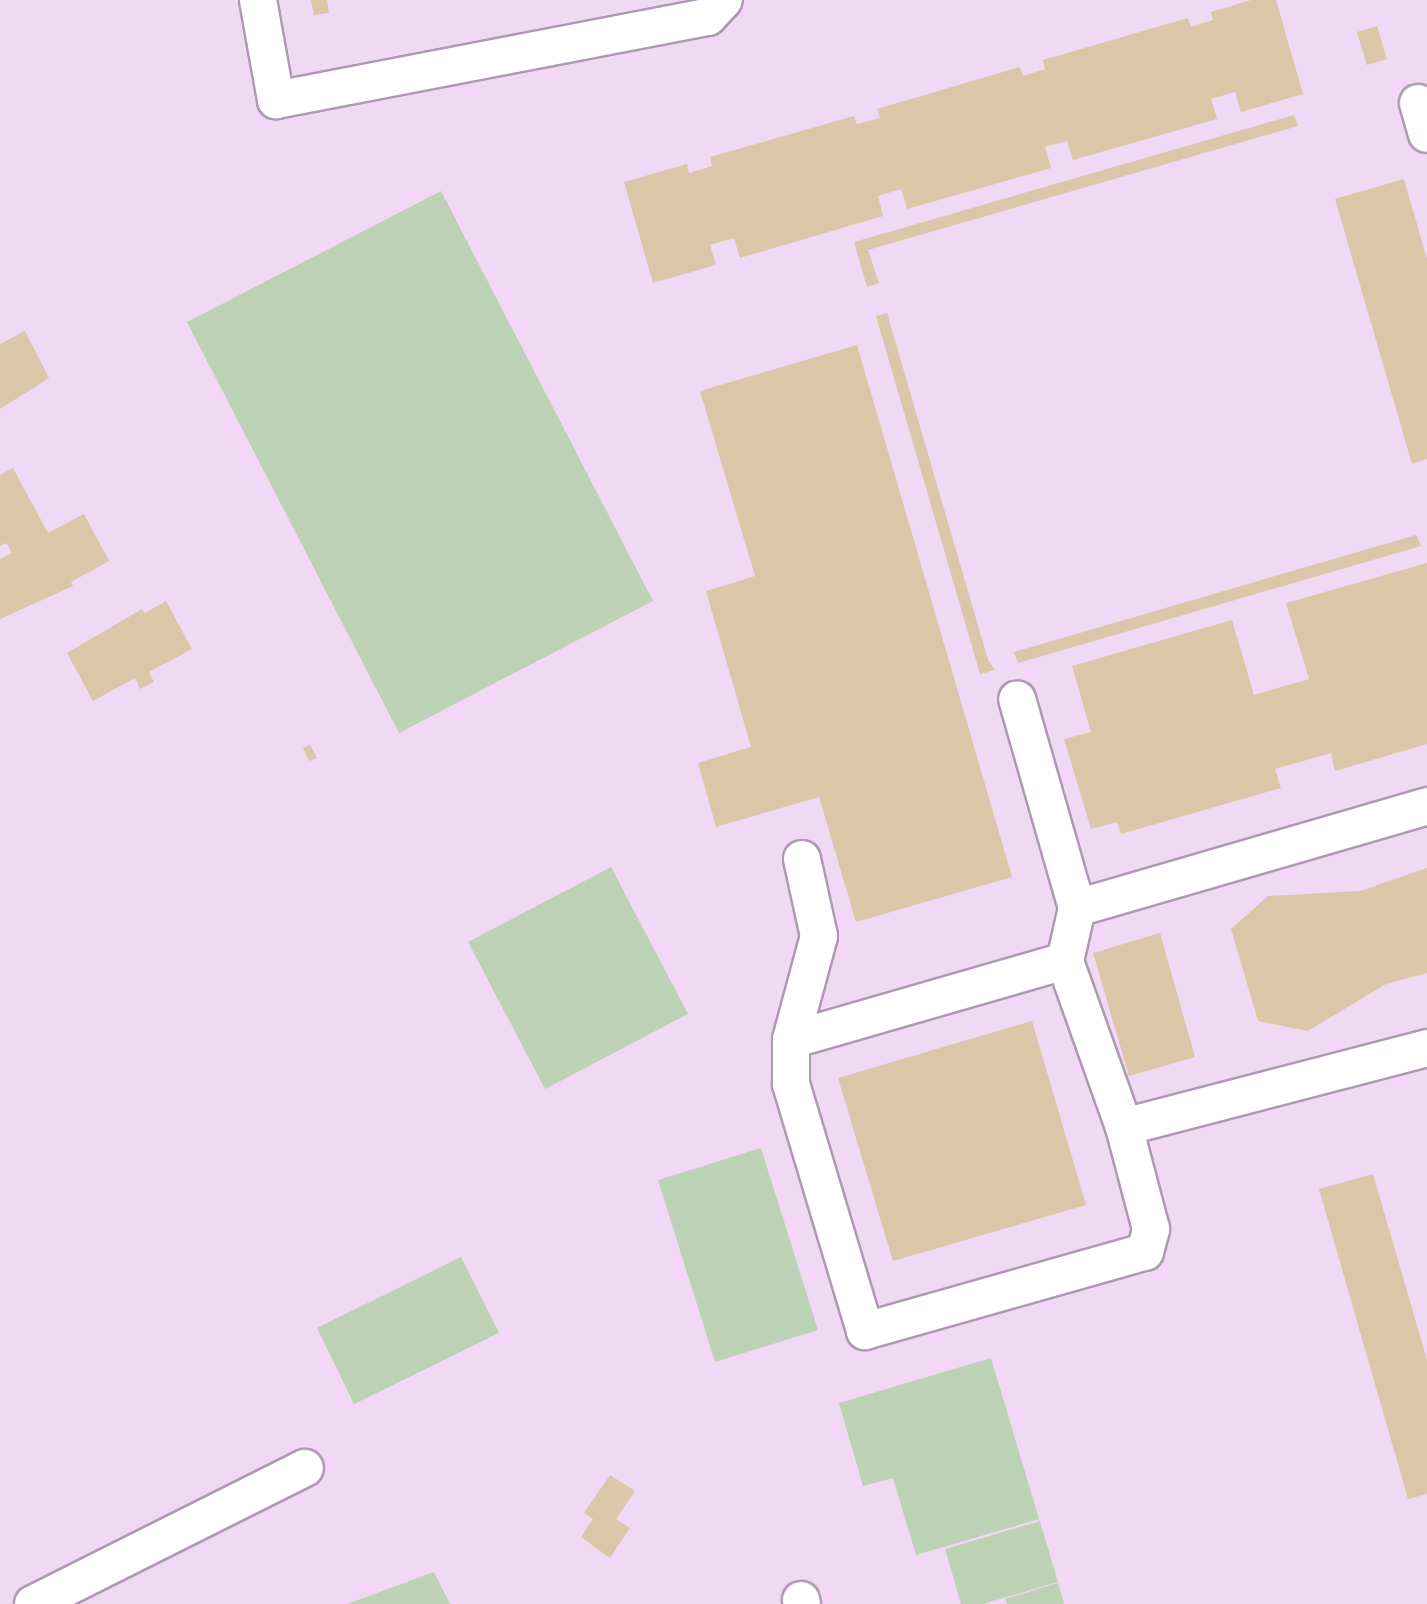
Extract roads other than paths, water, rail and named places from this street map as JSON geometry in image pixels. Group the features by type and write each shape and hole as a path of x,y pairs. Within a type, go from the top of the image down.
{"street":[{"path":"258,0 276,100 708,17 724,0"},
{"path":"802,859 819,936 791,1040 791,1084 865,1331 1145,1252 1151,1229 1124,1127 1065,961 1077,908 1017,699"},
{"path":"1077,908 1427,806"},
{"path":"791,1040 1065,961"},
{"path":"1124,1127 1427,1048"},
{"path":"33,1604 305,1468"}]}
